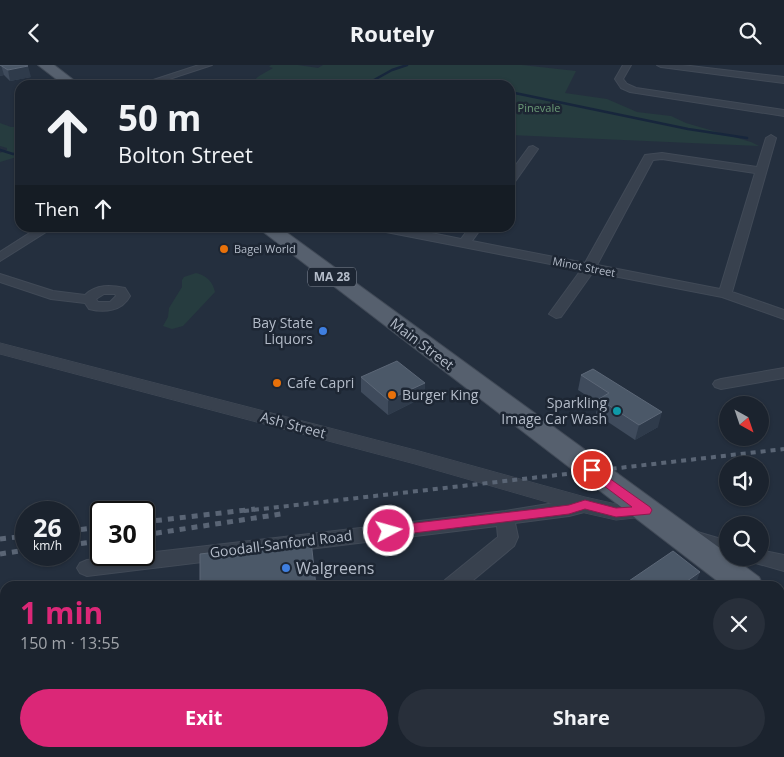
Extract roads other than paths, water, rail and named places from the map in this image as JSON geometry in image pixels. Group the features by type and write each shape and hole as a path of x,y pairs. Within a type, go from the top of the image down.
{"main road":[{"path":"45,65 66,80"},
{"name":"Main Street","path":"273,232 740,581"}],"street":[{"path":"158,80 208,65"},
{"path":"627,65 620,77 620,82 639,92 784,113"},
{"path":"661,65 784,80"},
{"path":"737,75 742,65"},
{"path":"726,295 771,138"},
{"path":"515,174 533,149"},
{"path":"556,314 588,268 648,158 653,156 762,171"},
{"path":"0,257 40,232"},
{"name":"Minot Street","path":"407,232 726,295 784,315"},
{"path":"464,243 472,232"},
{"path":"0,278 51,295 89,299"},
{"name":"Ash Street","path":"0,348 419,458 616,513 646,510"},
{"path":"721,384 784,373"},
{"path":"585,505 614,487"},
{"name":"Goodall-Sanford Road","path":"87,568 505,518 585,505"},
{"path":"458,581 507,541 505,518"},
{"path":"676,533 719,545"},
{"path":"769,559 784,563"}],"waterway":[{"path":"374,80 392,70 407,65"},
{"path":"515,93 688,129 747,138"},
{"path":"0,150 15,154"}],"railway":[{"path":"244,511 784,449"},
{"path":"155,521 255,509"},
{"path":"155,533 281,514"},
{"path":"80,530 90,528"},
{"path":"0,539 15,537"},
{"path":"80,544 90,542"},
{"path":"0,554 15,552"}],"place":[{"name":"Bagel World","path":"224,249"},
{"name":"Bay State Liquors","path":"323,331"},
{"name":"Cafe Capri","path":"277,383"},
{"name":"Burger King","path":"392,395"},
{"name":"Sparkling Image Car Wash","path":"617,411"},
{"name":"Walgreens","path":"286,568"}],"park label":[{"name":"Pinevale","path":"539,108"}]}
